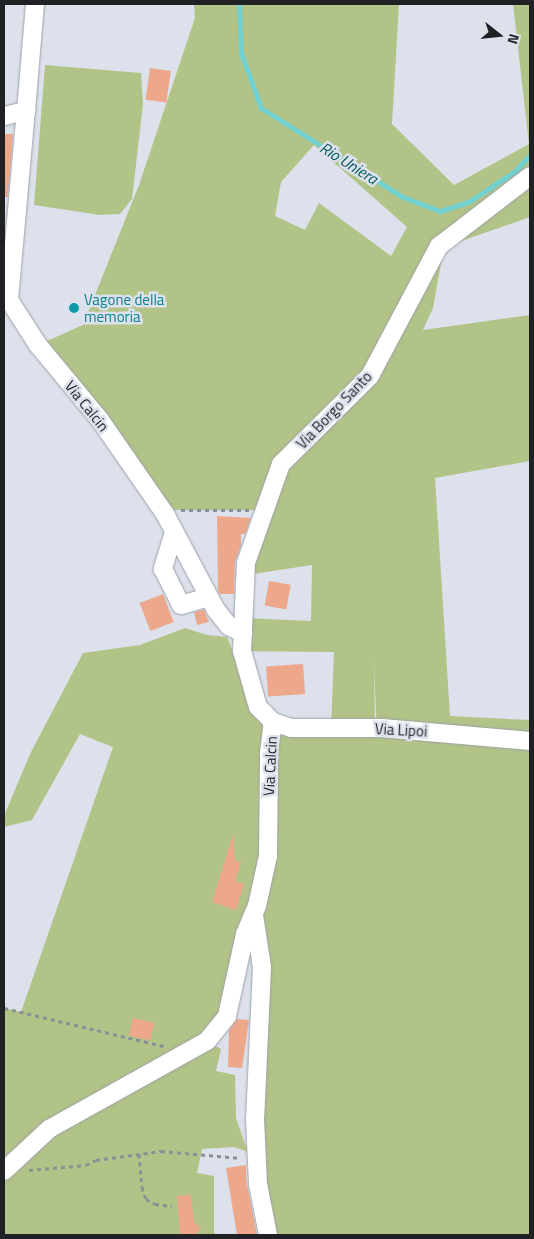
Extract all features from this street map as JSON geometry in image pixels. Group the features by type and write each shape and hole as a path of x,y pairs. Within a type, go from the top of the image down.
{"street":[{"path":"6,296 26,111 35,4"},
{"path":"4,116 26,111"},
{"name":"Via Borgo Santo","path":"243,633 246,563 281,464 370,376 439,246 530,176"},
{"name":"Via Calcin","path":"6,296 38,345 100,420 160,509 216,610 229,626 243,633 242,651 258,707 273,722 269,753 268,856 254,914 245,934 228,1016 207,1041 49,1129 12,1171"},
{"path":"174,532 163,570 181,605 209,597"},
{"name":"Via Lipoi","path":"273,722 291,728 382,728 530,741"},
{"path":"254,914 262,967 255,1120 258,1184 268,1235"}],"path":[{"path":"160,509 265,510"},
{"path":"4,1008 167,1047"},
{"path":"12,1171 86,1165 96,1160 161,1150 257,1158"},
{"path":"139,1154 142,1187 146,1198 155,1204 172,1206"}],"green space":[{"path":"194,4 399,4 392,124 454,185 529,144 513,4 530,4 530,217 444,247 433,308 423,330 530,315 530,461 435,478 450,716 530,720 530,1235 268,1235 254,915 227,1016 207,1041 221,1049 216,1071 235,1075 236,1118 248,1152 234,1147 202,1149 197,1173 214,1176 214,1232 216,1235 4,1235 4,1008 21,1012 113,747 80,734 32,820 4,827 4,816 30,754 83,653 140,645 185,628 207,635 227,637 262,723 377,736 374,662 375,728 331,728 334,652 242,651 244,618 311,621 312,565 246,575 265,510 170,510 38,345 83,325 139,185 195,18","holes":["314,145 407,227 391,256 319,203 305,230 275,216 281,182"]},
{"path":"45,65 141,73 143,104 132,199 120,214 100,215 34,205"}],"building":[{"path":"150,68 171,71 166,103 146,100"},
{"path":"4,134 13,134 8,197 4,197"},
{"path":"217,516 251,518 245,534 241,534 241,545 235,562 234,594 220,594 218,591"},
{"path":"269,581 291,585 286,609 265,606"},
{"path":"163,594 174,622 150,631 140,603"},
{"path":"204,610 209,622 197,625 194,612"},
{"path":"303,664 305,694 268,697 266,667"},
{"path":"233,835 235,861 241,862 235,881 244,884 236,910 212,902"},
{"path":"133,1018 154,1023 150,1040 129,1036"},
{"path":"237,1019 249,1020 242,1068 228,1067 229,1030"},
{"path":"246,1165 246,1179 257,1235 237,1235 226,1168"},
{"path":"191,1195 194,1222 201,1229 194,1235 180,1235 177,1196"}],"waterway":[{"name":"Rio Uniera","path":"239,4 241,53 261,108 403,197 440,211 470,201 515,171 530,155"}],"place":[{"name":"Vagone della memoria","path":"74,308"}]}
